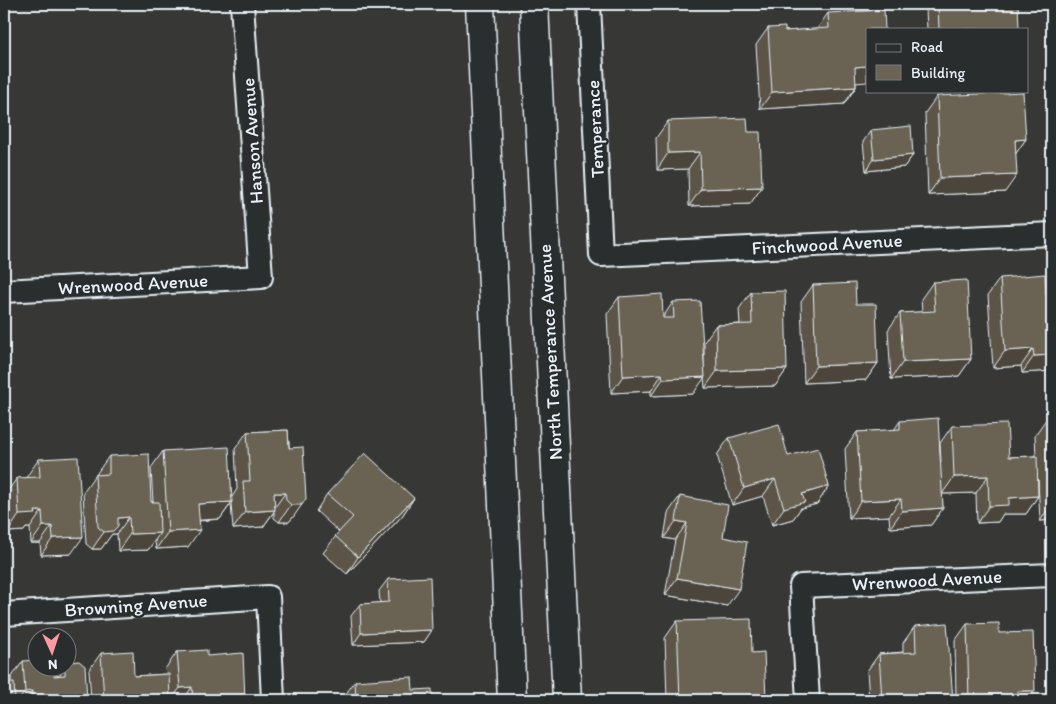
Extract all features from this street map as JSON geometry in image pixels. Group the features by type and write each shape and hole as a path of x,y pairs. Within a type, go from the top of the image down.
{"main road":[{"path":"480,4 512,700"},
{"name":"North Temperance Avenue","path":"534,4 567,700"}],"street":[{"name":"Hanson Avenue","path":"242,4 261,277"},
{"name":"Temperance","path":"590,4 601,255"},
{"name":"Finchwood Avenue","path":"601,255 1052,234"},
{"name":"Wrenwood Avenue","path":"4,291 261,277"},
{"name":"Wrenwood Avenue","path":"808,700 801,586 1052,575"},
{"name":"Browning Avenue","path":"4,614 268,597 273,700"}],"building":[{"path":"938,4 1018,4 1019,28 939,28"},
{"path":"884,10 885,28 866,28 866,66 855,67 856,87 772,92 768,28 785,27 785,31 829,28 828,13"},
{"path":"1023,92 1026,139 1015,140 1017,175 940,178 937,96"},
{"path":"747,118 748,132 760,132 762,187 701,189 700,152 668,153 668,121"},
{"path":"911,126 913,155 874,159 871,130"},
{"path":"1045,274 1046,295 1052,295 1052,355 1034,356 1033,349 1005,351 1000,278"},
{"path":"967,280 971,359 903,362 900,313 935,311 933,282"},
{"path":"855,283 856,304 876,304 878,363 816,366 813,285"},
{"path":"785,291 787,369 717,371 716,325 752,324 751,292"},
{"path":"662,294 663,318 674,318 673,302 700,301 705,377 663,379 662,374 623,376 619,297"},
{"path":"938,418 943,508 902,511 901,499 861,501 857,432 900,429 900,421"},
{"path":"1047,418 1052,418 1052,504"},
{"path":"779,424 788,456 818,448 829,486 802,494 805,502 784,508 775,479 744,488 729,438"},
{"path":"1007,424 1009,457 1037,456 1038,496 1009,498 1009,505 989,506 988,476 954,477 952,426"},
{"path":"288,430 289,448 303,447 306,499 301,505 291,505 286,500 285,493 274,493 275,510 245,512 243,481 250,481 247,432"},
{"path":"229,447 232,502 198,504 200,530 168,532 163,451"},
{"path":"365,453 414,498 358,557 335,536 353,517 327,494"},
{"path":"149,454 151,502 159,502 160,533 130,534 129,517 118,518 118,526 113,531 104,532 98,527 95,475 109,474 109,456"},
{"path":"78,457 83,537 53,538 52,526 43,526 42,511 35,511 36,514 19,515 17,478 40,477 39,459"},
{"path":"680,496 728,505 723,537 747,542 739,589 677,578 687,523 676,521"},
{"path":"4,504 6,540 4,540"},
{"path":"430,577 432,630 361,633 360,604 389,602 388,579"},
{"path":"751,619 752,653 764,652 766,699 680,700 677,621"},
{"path":"947,623 953,700 882,700 879,654 916,652 915,626"},
{"path":"999,623 999,633 1033,632 1035,691 1018,691 1018,700 969,700 967,624"},
{"path":"207,650 207,656 243,653 245,700 193,700 192,687 180,688 177,652"},
{"path":"133,651 134,676 169,674 170,700 104,700 101,653"},
{"path":"23,661 28,661 28,676 78,676 79,661 85,666 87,700 32,700 32,691 25,692"},
{"path":"412,677 413,690 432,689 432,700 356,700 355,681"},
{"path":"4,683 14,683 15,700 4,700"}]}
